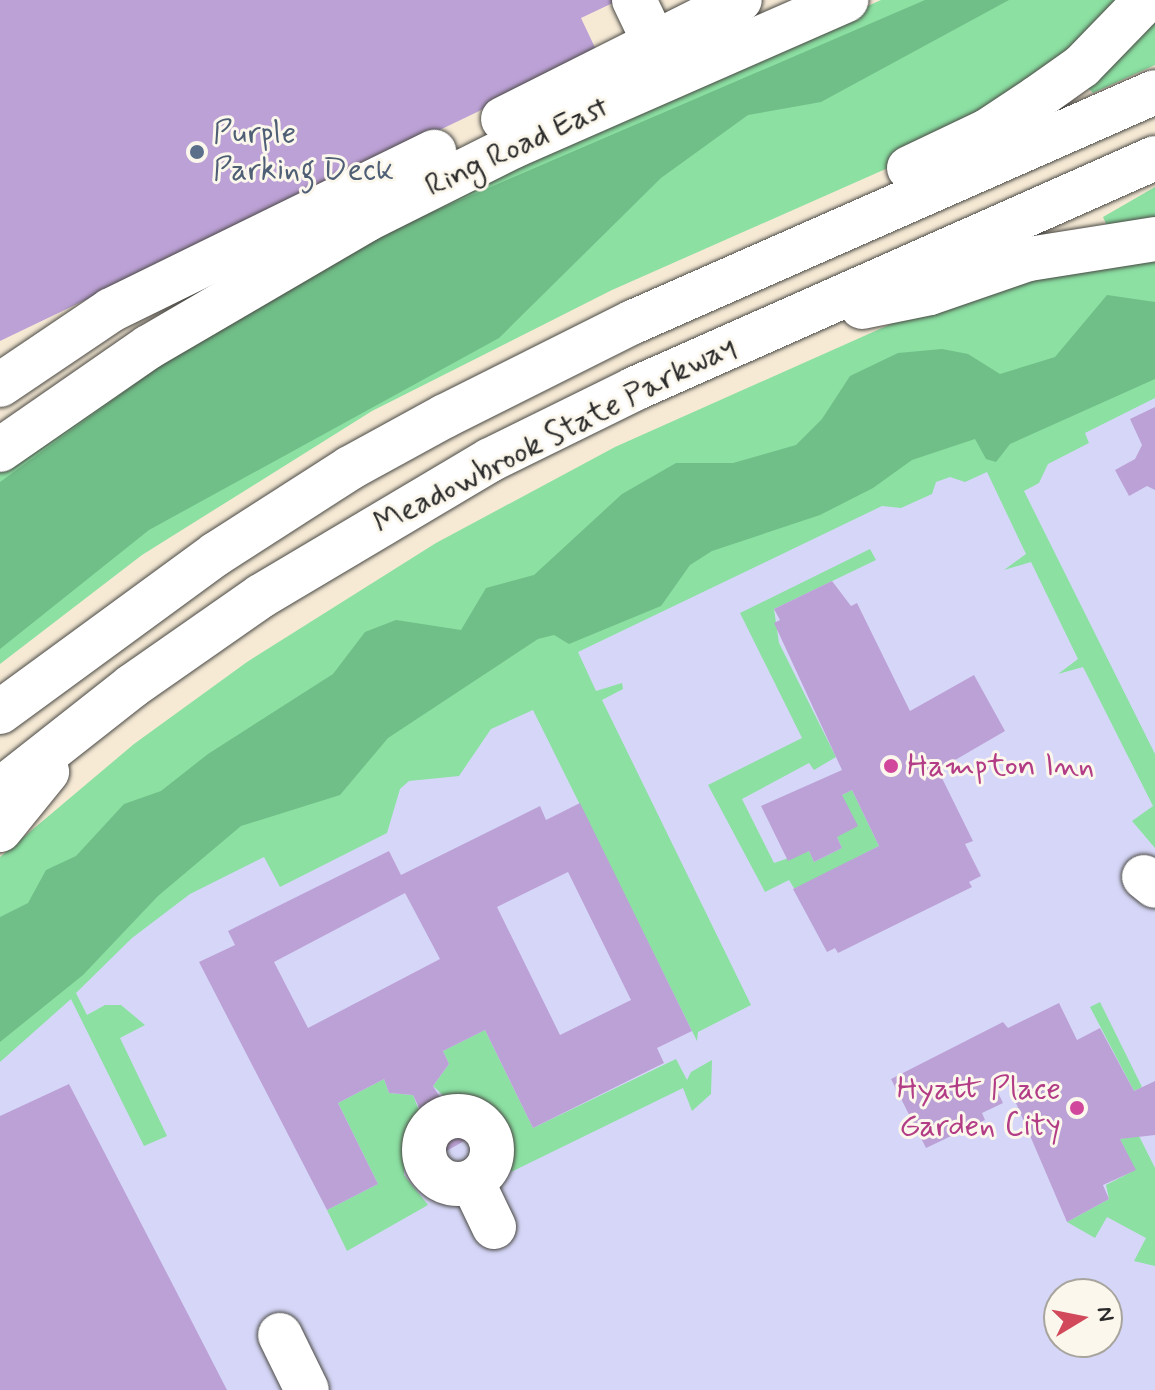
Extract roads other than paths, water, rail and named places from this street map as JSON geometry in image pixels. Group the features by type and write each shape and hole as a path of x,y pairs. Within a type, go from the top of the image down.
{"main road":[{"path":"634,0 656,46"},
{"name":"Ring Road East","path":"0,385 78,329 194,258 656,46 740,0"},
{"name":"Ring Road East","path":"0,450 201,315 430,187 846,0"},
{"path":"777,259 904,170 987,131 1026,106 1082,66 1146,0"},
{"name":"Meadowbrook State Parkway","path":"0,712 129,614 350,468 537,368 1155,92"},
{"name":"Meadowbrook State Parkway","path":"0,790 91,717 261,596 397,512 584,412 1155,158"},
{"path":"775,325 930,293 985,271 1051,254 1155,239"},
{"path":"194,258 201,315"},
{"path":"0,830 91,717"},
{"path":"472,1181 494,1227"},
{"path":"280,1335 307,1390"}],"place":[{"name":"Purple Parking Deck","path":"197,152"},
{"name":"Hampton Inn","path":"891,766"},
{"name":"Hyatt Place Garden City","path":"1077,1108"}]}
